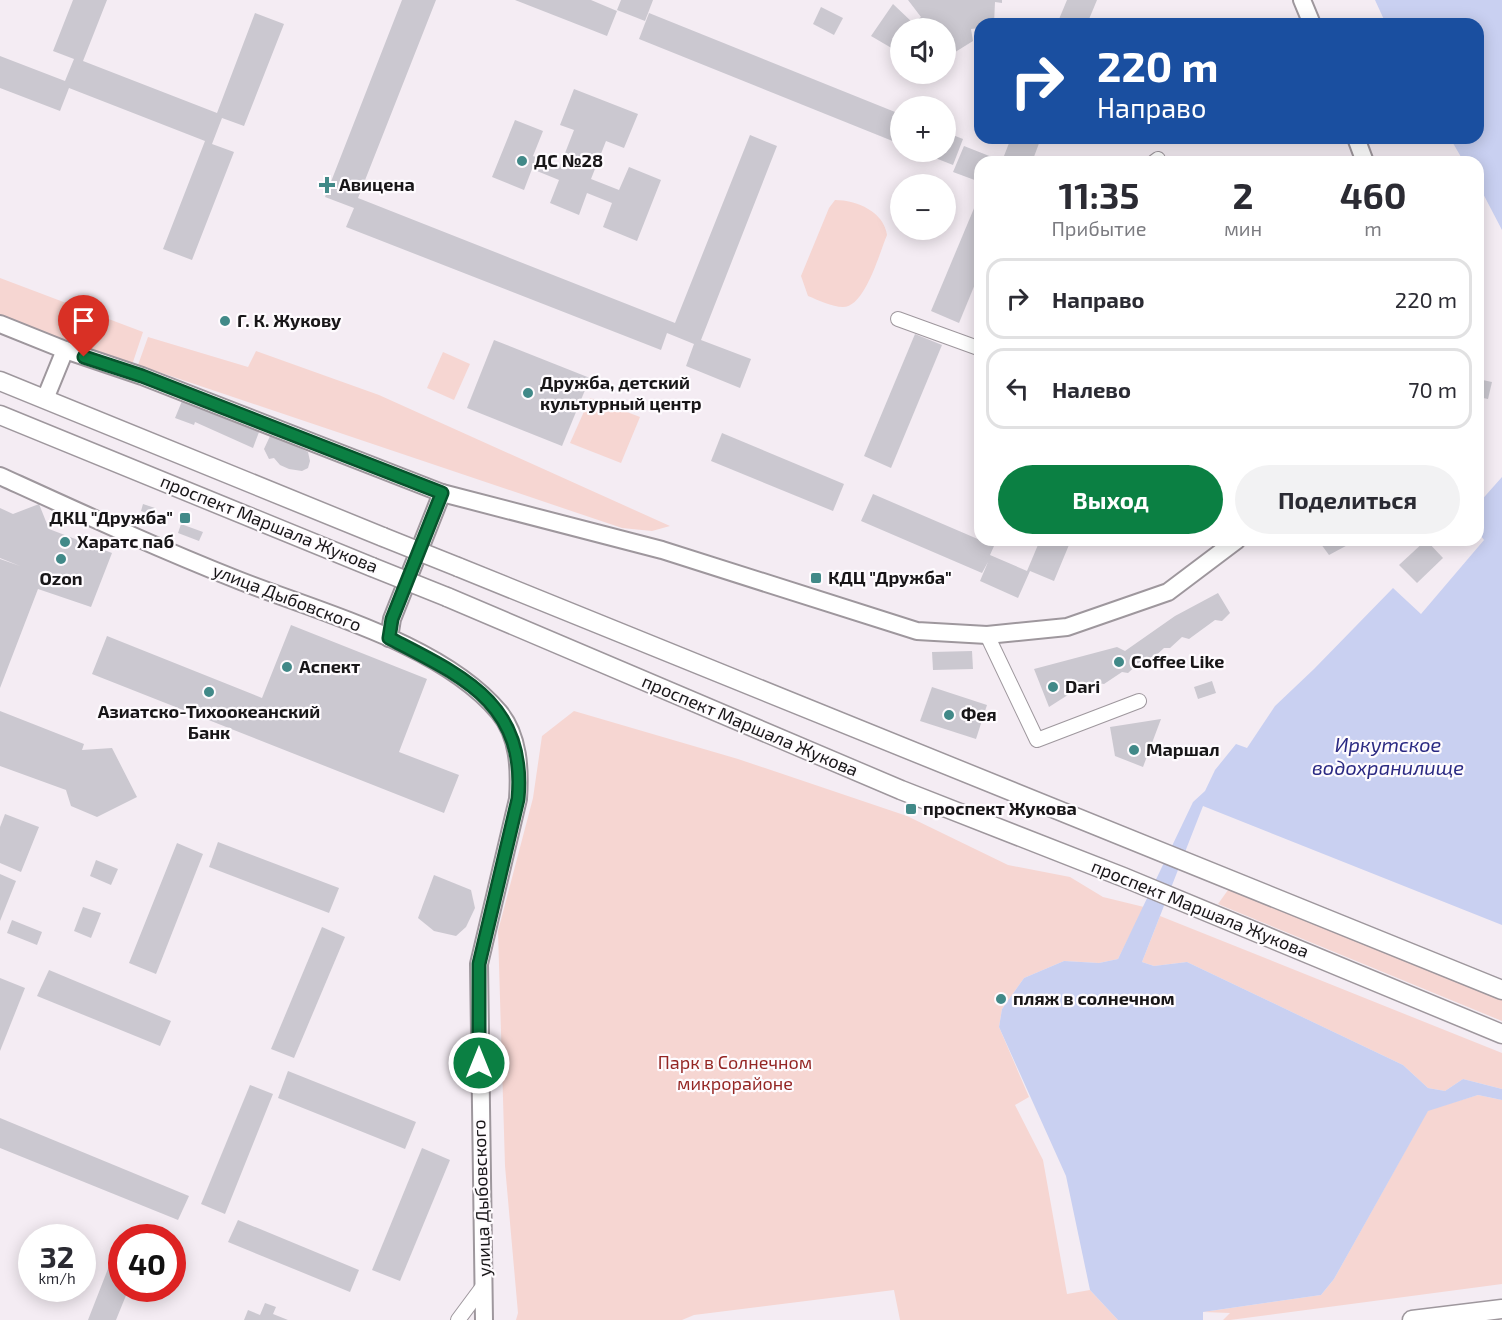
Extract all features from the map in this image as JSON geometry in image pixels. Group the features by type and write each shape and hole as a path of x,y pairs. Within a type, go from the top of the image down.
{"main road":[{"name":"проспект Маршала Жукова","path":"0,381 1502,990"},
{"name":"проспект Маршала Жукова","path":"0,415 447,597 891,786 1123,877 1502,1034"},
{"path":"1412,1320 1502,1307"}],"street":[{"path":"1302,0 1310,18"},
{"path":"898,319 974,347"},
{"path":"0,324 65,350 142,376 442,493 662,550 917,631 987,635 1067,627 1168,592 1229,546"},
{"path":"45,399 65,350"},
{"name":"улица Дыбовского","path":"0,476 160,548 389,638 472,685 500,713 510,730 516,749 519,778 518,799 479,964 479,1130 484,1320"},
{"path":"389,638 392,619 442,493"},
{"path":"987,635 1037,740 1139,701"},
{"path":"458,1320 484,1285"}],"green space":[{"path":"835,200 852,202 868,209 881,220 887,235 864,289 851,305 843,307 830,305 808,296 801,276 829,208"},
{"path":"0,278 143,332 132,365 73,346 0,316"},
{"path":"148,337 248,367 256,351 379,395 670,526 652,531 622,528 138,365"},
{"path":"443,352 470,364 454,400 427,388"},
{"path":"590,398 640,417 621,463 570,443"},
{"name":"Парк в Солнечном микрорайоне","path":"574,711 738,759 907,816 1008,865 1070,877 1103,897 1144,907 1118,959 1099,963 1064,961 1024,978 1002,1009 999,1027 1029,1097 1015,1105 1043,1160 1067,1294 1090,1290 1118,1320 900,1320 894,1290 694,1315 682,1320 516,1320 518,1313 505,1166 498,931 533,798 542,736"},
{"path":"1228,890 1502,999 1502,1021 1218,904"},
{"path":"1160,916 1502,1053 1502,1089 1463,1079 1445,1091 1428,1088 1403,1065 1187,962 1154,966 1142,962"},
{"path":"1478,1095 1502,1100 1502,1284 1230,1320 1223,1320 1230,1313 1203,1312 1321,1295 1334,1279 1428,1110"}],"water":[{"path":"1375,0 1502,0 1502,230 1484,196 1484,156 1460,156 1454,144 1484,144 1484,18 1383,18"},
{"name":"Иркутское водохранилище","path":"1502,477 1502,925 1203,806 1142,962 1154,966 1187,962 1403,1065 1428,1088 1445,1091 1463,1079 1502,1089 1502,1100 1478,1095 1428,1111 1334,1279 1321,1295 1203,1312 1203,1320 1118,1320 1090,1290 1066,1176 999,1027 1002,1009 1024,978 1064,961 1099,963 1118,959 1193,802 1205,791 1215,770 1236,744 1247,748 1275,706 1393,588 1421,614 1479,546 1484,546 1484,497"}],"building":[{"path":"73,0 107,0 83,61 217,113 255,13 284,24 244,126 222,118 212,144 234,152 192,260 163,249 205,141 69,88 60,111 0,88 0,56 65,81 74,59 53,51"},
{"path":"402,0 436,0 358,198 675,323 750,135 777,146 701,340 751,359 740,388 686,366 694,344 667,333 661,350 346,227 354,208 325,197"},
{"path":"515,0 591,0 617,11 607,36"},
{"path":"621,0 653,0 645,21 617,10"},
{"path":"908,0 1002,0 1002,3 995,2 994,18 974,18 974,29 971,29 973,41 956,52 956,18 920,18"},
{"path":"1067,0 1097,0 1090,18 1060,18"},
{"path":"893,4 908,18 890,18 890,47 871,36"},
{"path":"821,7 843,18 834,35 813,24"},
{"path":"649,13 890,110 890,140 639,39"},
{"name":"ДС №28","path":"574,89 638,114 624,148 606,141 591,179 619,190 629,167 661,180 637,241 603,227 612,203 587,193 579,215 550,203 559,180 532,169 524,190 492,177 515,120 543,131 533,156 560,166 574,130 560,125"},
{"path":"956,136 963,139 956,157"},
{"path":"1009,144 1039,144 1034,156 1004,156"},
{"path":"964,146 989,156 974,156 974,180 953,172"},
{"path":"974,208 974,287 959,323 931,311"},
{"path":"915,334 942,345 891,468 864,456"},
{"name":"Дружба, детский культурный центр","path":"494,340 590,378 562,446 467,408"},
{"path":"1484,380 1492,382 1488,399 1484,398"},
{"path":"182,401 259,432 253,448 195,422 194,425 175,418"},
{"path":"722,433 844,484 833,511 711,461"},
{"path":"271,434 308,452 310,461 308,468 302,471 289,469 280,465 274,458 269,459 264,449"},
{"path":"873,494 974,537 974,546 994,546 990,555 1027,571 1037,546 1069,546 1054,581 1030,571 1018,598 980,581 988,562 982,573 861,521"},
{"path":"39,504 49,529 112,553 91,607 38,589 0,688 0,559 20,566 0,558 0,508 13,514"},
{"path":"143,504 155,508 153,516 141,511"},
{"path":"181,524 203,532 199,541 178,533"},
{"path":"1322,546 1346,546 1329,555"},
{"path":"1420,546 1432,546 1443,558 1417,583 1399,565"},
{"path":"1218,593 1230,613 1222,621 1215,620 1189,639 1182,637 1170,648 1164,648 1151,660 1143,659 1128,673 1122,672 1104,684 1098,683 1079,693 1074,691 1049,707 1034,669 1117,647 1125,651 1175,616"},
{"path":"291,625 427,679 399,752 459,775 444,813 92,674 107,636 262,698"},
{"path":"972,651 973,669 933,670 932,652"},
{"path":"1212,681 1216,693 1198,699 1194,687"},
{"path":"932,687 987,705 976,739 920,721"},
{"path":"0,711 84,744 82,750 112,748 137,797 97,817 71,806 66,790 0,766"},
{"path":"1161,719 1143,767 1115,756 1110,727"},
{"path":"5,814 39,827 21,872 0,863 0,827"},
{"path":"218,842 339,888 329,913 209,867"},
{"path":"177,843 203,854 156,974 129,963"},
{"path":"96,860 118,869 111,885 90,876"},
{"path":"0,874 16,881 0,921"},
{"path":"434,875 471,890 475,908 466,927 456,936 434,931 418,918"},
{"path":"83,907 101,913 91,938 74,931"},
{"path":"12,920 42,932 37,945 7,933"},
{"path":"322,927 345,937 294,1058 271,1049"},
{"path":"49,970 171,1021 160,1046 37,996"},
{"path":"0,978 25,988 0,1051"},
{"path":"288,1071 416,1122 405,1149 278,1098"},
{"path":"250,1085 273,1094 225,1214 201,1204"},
{"path":"0,1118 189,1196 178,1220 0,1148"},
{"path":"422,1148 450,1160 400,1281 372,1270"},
{"path":"238,1220 359,1270 350,1292 228,1242"},
{"path":"108,1269 108,1302 123,1302 116,1320 88,1320"},
{"path":"265,1303 276,1307 273,1314 288,1320 244,1320 248,1310 260,1315"}],"place":[{"name":"ДС №28","path":"522,161"},
{"name":"Авицена","path":"327,185"},
{"name":"Г. К. Жукову","path":"225,321"},
{"name":"Дружба, детский культурный центр","path":"528,393"},
{"name":"ДКЦ \"Дружба\"","path":"185,518"},
{"name":"Харатс паб","path":"65,542"},
{"name":"Ozon","path":"61,559"},
{"name":"КДЦ \"Дружба\"","path":"816,578"},
{"name":"Coffee Like","path":"1119,662"},
{"name":"Аспект","path":"287,667"},
{"name":"Dari","path":"1053,687"},
{"name":"Азиатско-Тихоокеанский Банк","path":"209,692"},
{"name":"Фея","path":"949,715"},
{"name":"Маршал","path":"1134,750"},
{"name":"проспект Жукова","path":"911,809"},
{"name":"пляж в солнечном","path":"1001,999"}],"route":[{"path":"84,357 142,376 442,493 392,619 389,638 472,685 500,713 510,730 516,749 519,778 518,799 479,964 479,1063"}]}
